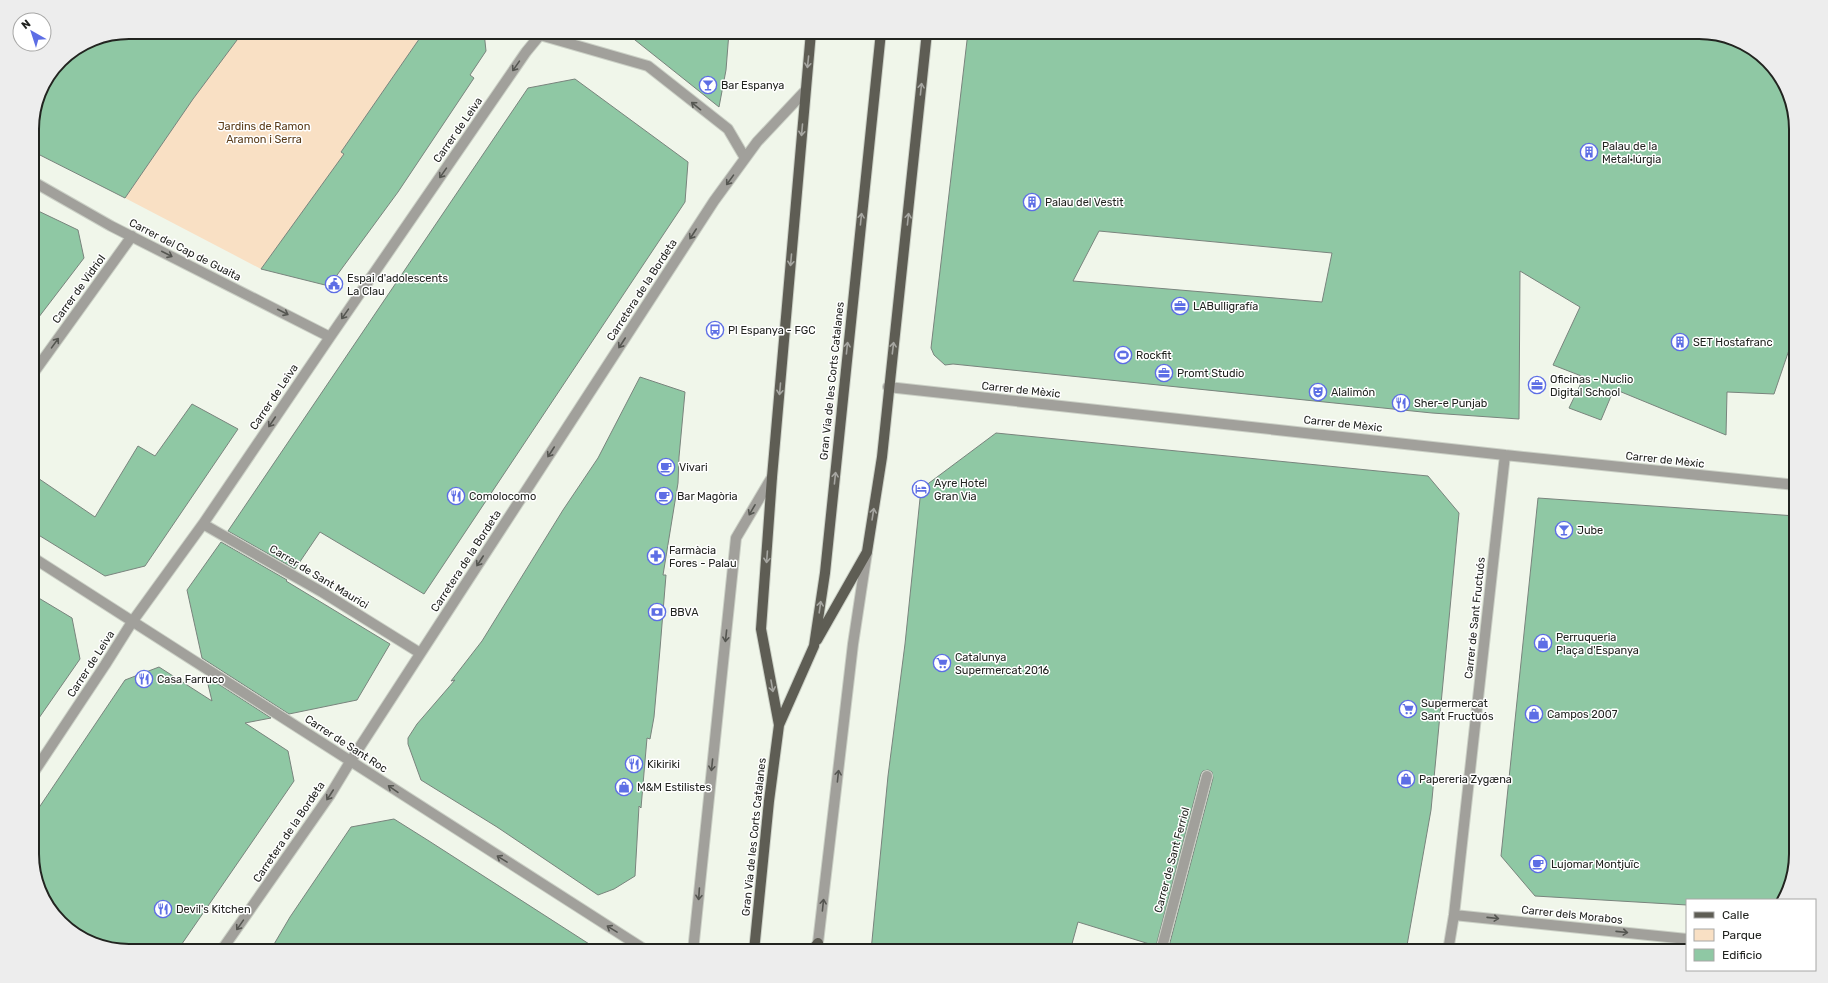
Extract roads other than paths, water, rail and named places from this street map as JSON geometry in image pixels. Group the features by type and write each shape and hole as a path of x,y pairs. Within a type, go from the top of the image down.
{"main road":[{"name":"Gran Via de les Corts Catalanes","path":"779,725 761,629 772,477 810,39"},
{"name":"Gran Via de les Corts Catalanes","path":"755,944 769,801 779,725 814,646 825,574 880,39"},
{"path":"814,646 867,552 882,457 888,387 926,39"}],"street":[{"name":"Carrer de Leiva","path":"39,764 132,622 203,524 535,39"},
{"path":"559,39 648,66 728,129 745,158"},
{"name":"Carretera de la Bordeta","path":"226,944 326,801 420,653 714,201 757,142 805,92"},
{"name":"Carrer del Cap de Guaita","path":"39,185 111,226 330,337"},
{"name":"Carrer de Vidriol","path":"39,365 132,236"},
{"name":"Carrer de Mèxic","path":"888,387 1505,455 1789,484"},
{"name":"Carrer de Sant Fructuós","path":"1449,944 1454,915 1505,455"},
{"path":"694,944 699,879 736,538 772,477"},
{"name":"Carrer de Sant Maurici","path":"203,524 322,592 420,653"},
{"path":"816,944 853,644 867,552"},
{"name":"Carrer de Sant Roc","path":"39,562 636,944"},
{"name":"Carrer de Sant Ferriol","path":"1163,944 1207,776"},
{"name":"Carrer dels Morabos","path":"1454,915 1686,938"}],"place":[{"name":"Bar Espanya","path":"708,85"},
{"name":"Palau de la Metal·lúrgia","path":"1589,152"},
{"name":"Palau del Vestit","path":"1032,202"},
{"name":"Espai d'adolescents La Clau","path":"334,284"},
{"name":"LABulligrafía","path":"1180,306"},
{"name":"Pl Espanya - FGC","path":"715,330"},
{"name":"SET Hostafranc","path":"1680,342"},
{"name":"Rockfit","path":"1123,355"},
{"name":"Promt Studio","path":"1164,373"},
{"name":"Oficinas - Nuclio Digital School","path":"1537,385"},
{"name":"Alalimón","path":"1318,392"},
{"name":"Sher-e Punjab","path":"1401,403"},
{"name":"Vivari","path":"666,467"},
{"name":"Ayre Hotel Gran Via","path":"921,489"},
{"name":"Comolocomo","path":"456,496"},
{"name":"Bar Magòria","path":"664,496"},
{"name":"Jube","path":"1564,530"},
{"name":"Farmàcia Fores - Palau","path":"656,556"},
{"name":"BBVA","path":"657,612"},
{"name":"Perruqueria Plaça d'Espanya","path":"1543,643"},
{"name":"Catalunya Supermercat 2016","path":"942,663"},
{"name":"Casa Farruco","path":"144,679"},
{"name":"Supermercat Sant Fructuós","path":"1408,709"},
{"name":"Campos 2007","path":"1534,714"},
{"name":"Kikiriki","path":"634,764"},
{"name":"Papereria Zygæna","path":"1406,779"},
{"name":"M&M Estilistes","path":"624,787"},
{"name":"Lujomar Montjuïc","path":"1538,864"},
{"name":"Devil's Kitchen","path":"163,909"}],"park label":[{"name":"Jardins de Ramon Aramon i Serra","path":"264,132"}]}
